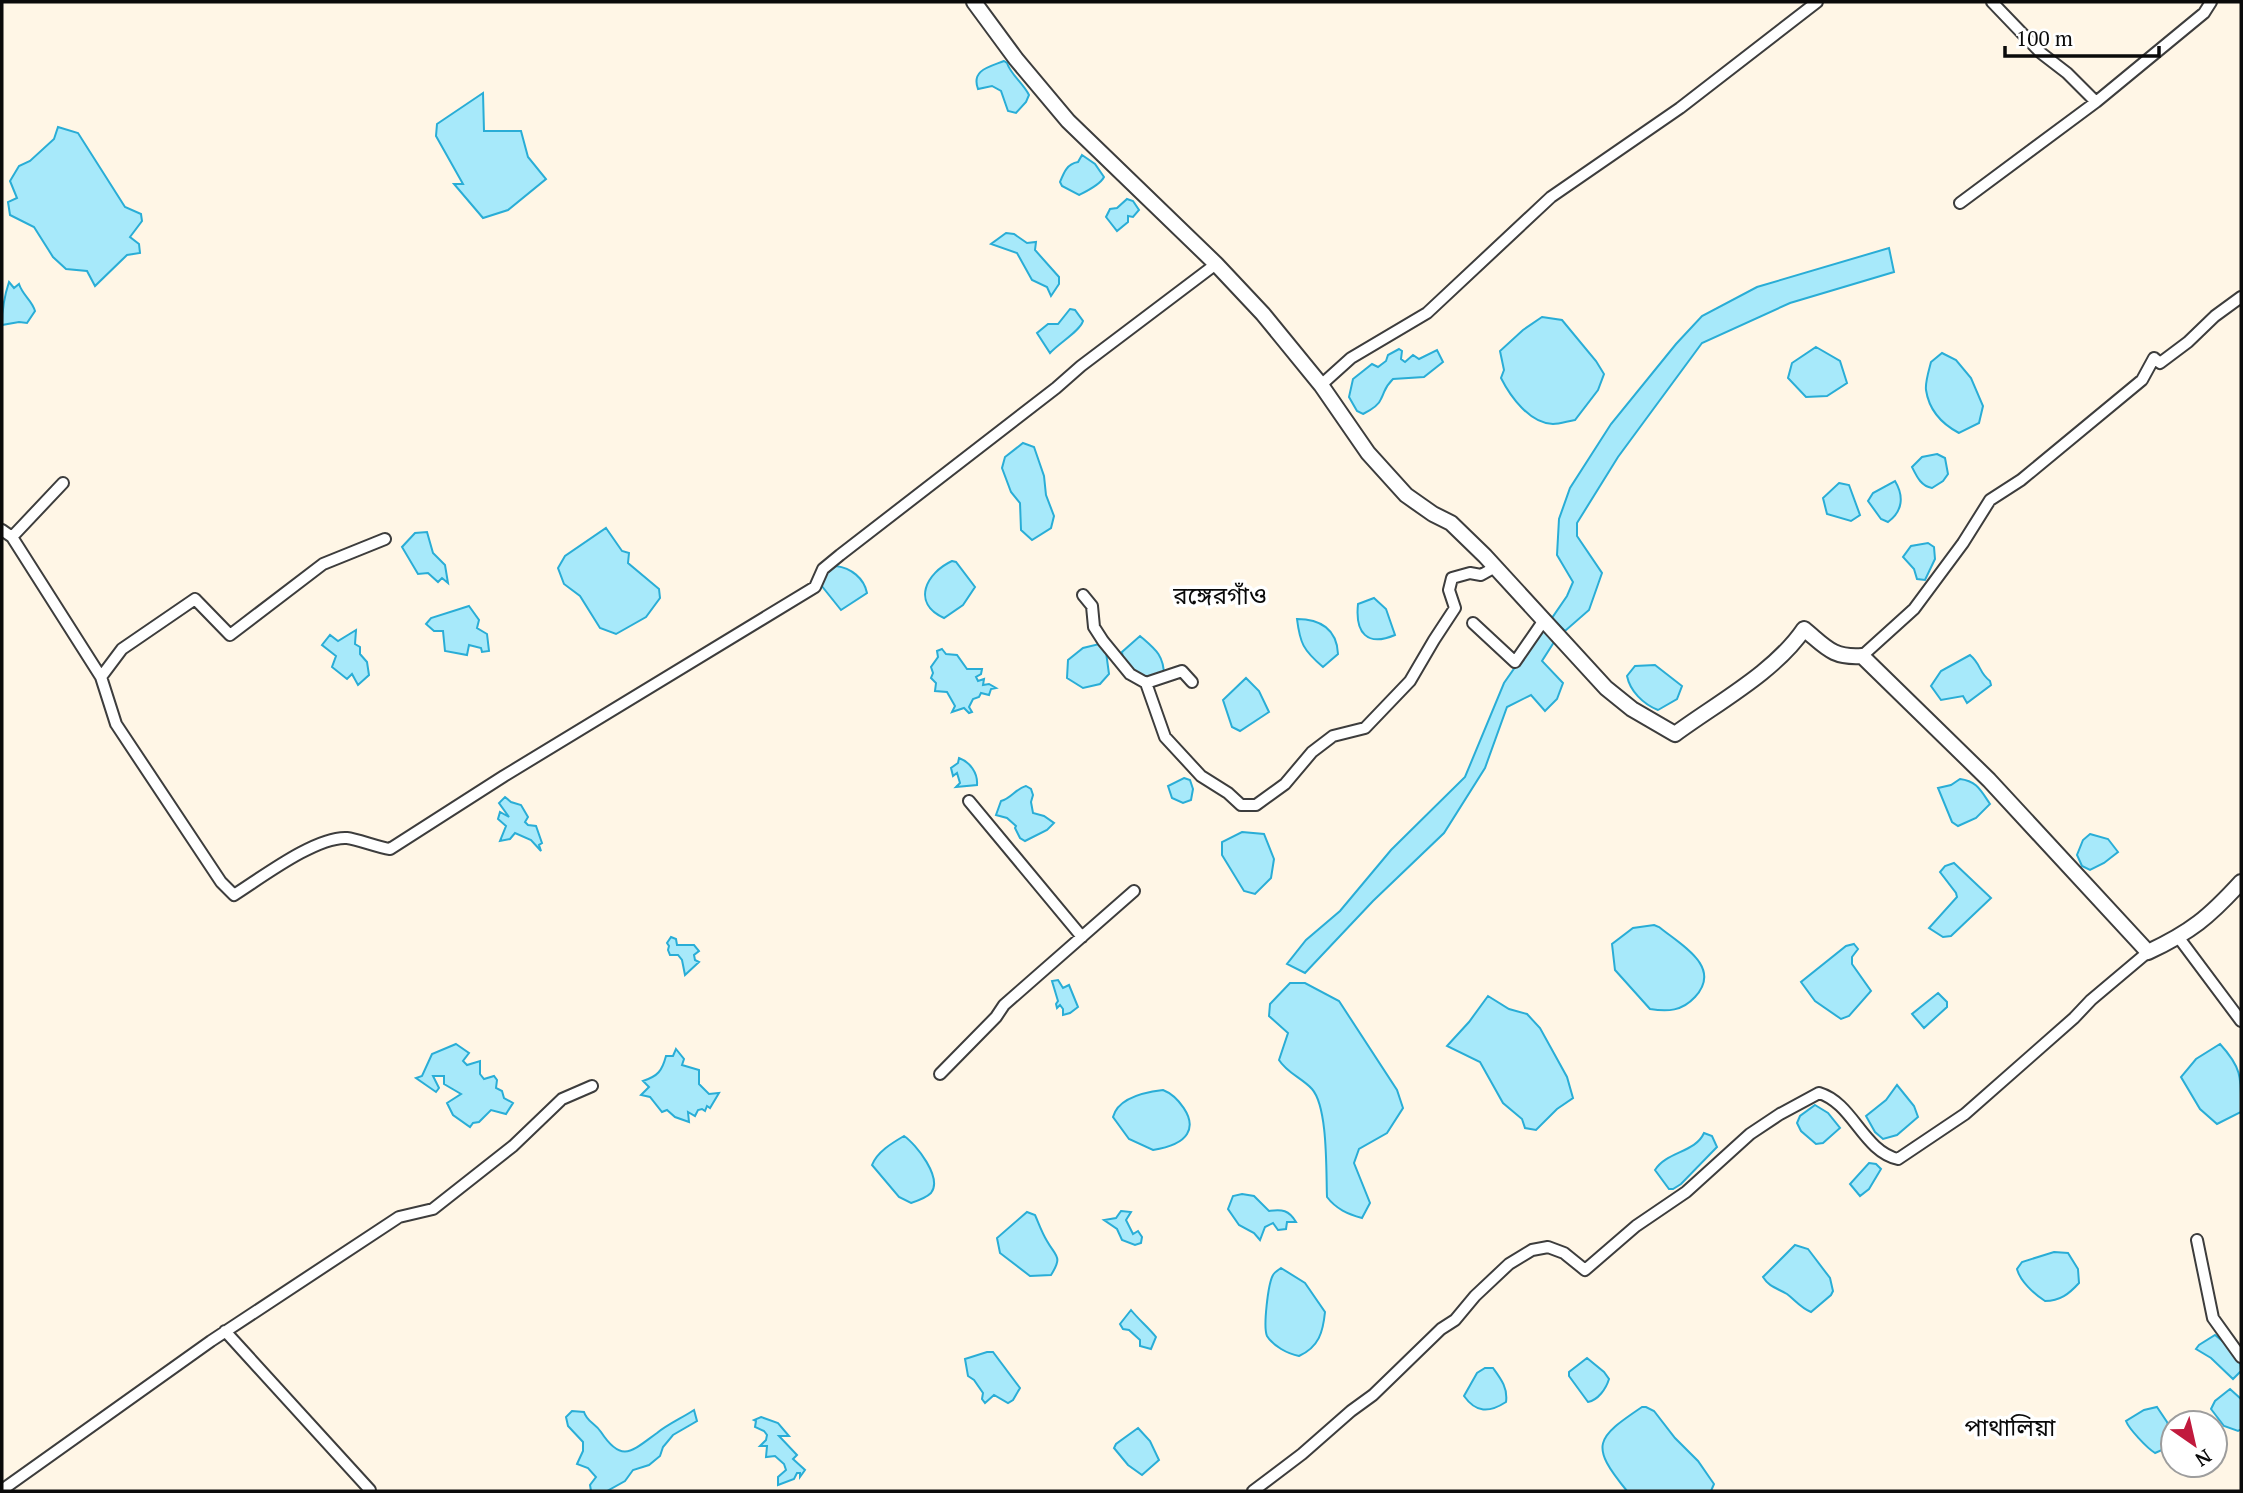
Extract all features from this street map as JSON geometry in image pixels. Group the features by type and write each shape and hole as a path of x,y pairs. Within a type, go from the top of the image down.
{"street":[{"path":"974,2 1016,59 1068,121 1264,314 1321,385 1368,453 1406,495 1451,523 1606,688 1632,709 1675,734 1745,684 1792,646 1804,629 1834,653 1844,657 1862,656 1914,609 1963,543 1990,500 2021,480 2142,380 2154,358 2160,363 2241,297"},
{"path":"1321,385 1351,358 1426,313 1550,197 1680,108 1817,2"},
{"path":"1992,2 2041,53 2067,73 2096,102"},
{"path":"1960,203 2096,102 2204,13 2211,2"},
{"path":"2,530 12,537 101,677 116,724 221,882 234,895 312,846 347,838 390,849 515,769 816,587 823,569 840,555 1216,264"},
{"path":"12,537 64,483"},
{"path":"101,677 122,649 195,598 230,635 323,564 385,539"},
{"path":"1083,595 1092,606 1094,626 1103,641 1130,674 1146,683 1165,737 1200,776 1228,793 1241,805 1256,806 1285,784 1312,752 1332,736 1364,729 1410,681 1455,608 1449,590 1452,578 1470,573 1481,575 1493,565"},
{"path":"1472,623 1515,662 1544,620"},
{"path":"1862,656 1989,780 2148,952"},
{"path":"1146,683 1182,671 1192,682"},
{"path":"969,801 1082,937"},
{"path":"1254,1491 1373,1395 1441,1329 1455,1320 1475,1296 1509,1265 1532,1250 1548,1247 1564,1254 1585,1270 1636,1226 1686,1192 1750,1134 1819,1093 1835,1101 1882,1152 1898,1159 1906,1155 1965,1114 2148,952 2179,938 2201,922 2241,881"},
{"path":"940,1074 988,1026 1004,1005 1133,891"},
{"path":"2179,938 2241,1021"},
{"path":"2,1490 225,1331 399,1217 433,1209 513,1146 562,1099 592,1086"},
{"path":"2197,1240 2213,1318 2241,1357"},
{"path":"225,1331 370,1490 368,1491"}],"water":[{"path":"1004,61 1029,95 1016,113 1008,111 1001,91 992,86 978,89 976,83 979,73"},
{"path":"483,93 484,131 521,131 528,157 546,179 508,210 483,218 454,184 463,184 436,136 437,124"},
{"path":"58,127 78,133 125,207 141,214 142,221 130,237 139,244 140,253 127,255 95,286 87,271 66,269 53,257 34,227 10,215 8,202 17,198 10,181 19,166 30,161 54,139"},
{"path":"1082,155 1095,164 1104,177 1079,195 1062,186 1060,182 1066,169 1078,162"},
{"path":"1127,199 1133,201 1139,210 1133,217 1128,216 1128,222 1117,231 1106,217 1110,209 1117,208"},
{"path":"1006,233 1014,234 1027,243 1036,242 1035,250 1059,277 1059,284 1051,296 1047,287 1032,280 1017,253 991,244"},
{"path":"1889,248 1894,272 1790,303 1702,343 1618,457 1577,523 1577,536 1602,573 1589,610 1565,631 1552,618 1573,582 1557,555 1559,519 1570,488 1611,424 1676,344 1702,316 1757,287"},
{"path":"9,282 14,288 19,284 34,307 35,311 27,323 2,325"},
{"path":"1070,309 1075,310 1083,321 1078,329 1050,353 1037,333 1048,324 1058,324"},
{"path":"1542,317 1562,320 1604,374 1598,390 1575,420 1553,424 1536,419 1515,400 1501,378 1504,370 1500,351"},
{"path":"1816,347 1840,361 1847,383 1827,396 1806,397 1788,378 1792,363"},
{"path":"1399,349 1402,351 1401,359 1405,362 1413,355 1419,359 1437,350 1443,362 1424,377 1393,379 1376,406 1363,414 1357,411 1349,397 1353,379 1372,364 1378,367 1386,361 1388,355"},
{"path":"1942,353 1956,360 1971,378 1983,406 1979,423 1959,433 1937,416 1926,390 1931,362"},
{"path":"1023,443 1034,447 1054,516 1051,528 1032,540 1021,530 1020,503 1011,492 1002,468 1005,457"},
{"path":"1937,454 1945,458 1948,474 1932,488 1922,483 1912,467 1922,457"},
{"path":"1895,481 1901,498 1897,513 1888,522 1881,519 1868,501 1873,493"},
{"path":"1839,483 1849,485 1860,515 1851,521 1827,514 1823,498"},
{"path":"606,528 622,551 629,553 628,563 659,589 660,598 646,617 616,634 600,628 580,596 564,584 558,568 565,556"},
{"path":"427,532 433,553 445,565 448,583 442,578 438,582 428,573 418,574 402,547 415,533"},
{"path":"1928,543 1934,547 1935,559 1925,580 1917,579 1914,569 1903,557 1911,546"},
{"path":"952,561 956,562 975,587 963,605 944,618 928,604 925,597 926,588 935,573"},
{"path":"836,566 856,575 867,593 841,610 817,580"},
{"path":"1374,598 1386,609 1395,635 1370,638 1361,630 1358,604"},
{"path":"469,606 479,620 477,628 487,634 489,651 482,652 481,648 469,645 467,655 445,651 443,631 434,631 426,624 431,618"},
{"path":"1297,619 1320,623 1331,632 1338,654 1323,667 1304,646"},
{"path":"1543,627 1556,639 1542,661 1563,683 1557,699 1545,711 1531,695 1507,707 1485,768 1444,833 1373,901 1305,973 1287,964 1306,940 1340,911 1391,850 1465,777 1504,683"},
{"path":"356,630 355,644 360,647 360,654 367,662 369,675 358,685 352,674 347,679 332,667 336,656 322,645 330,635 338,641"},
{"path":"1140,636 1158,653 1164,669 1164,676 1146,683 1124,667 1122,652"},
{"path":"1099,644 1106,652 1109,674 1100,684 1083,688 1067,678 1068,660 1083,648"},
{"path":"942,649 946,654 957,655 967,669 982,669 981,674 976,677 978,681 984,679 983,685 989,684 996,688 991,689 989,695 981,693 973,699 969,707 972,712 969,713 964,708 952,712 955,706 947,692 935,691 936,683 931,678 931,667 938,657 937,651"},
{"path":"1970,655 1991,685 1967,703 1963,696 1941,700 1931,686 1941,671"},
{"path":"1655,665 1682,686 1677,699 1658,710 1638,696 1627,676 1635,666"},
{"path":"1246,678 1259,691 1269,712 1240,731 1232,727 1223,700"},
{"path":"959,758 973,768 977,785 956,787 960,783 957,773 953,776 951,768 958,763"},
{"path":"1184,778 1190,780 1193,789 1191,800 1183,803 1172,798 1168,786"},
{"path":"1960,779 1975,784 1990,804 1976,818 1958,826 1952,822 1938,788 1951,785"},
{"path":"1026,786 1031,789 1033,795 1033,813 1054,823 1047,830 1025,841 1020,838 1016,826 1007,818 996,815 1001,801"},
{"path":"505,797 521,805 528,817 525,822 536,826 542,843 539,845 541,851 531,840 515,833 510,839 500,841 506,826 498,819 500,812 509,817 499,803"},
{"path":"1242,832 1264,834 1274,859 1271,878 1255,894 1244,891 1222,855 1222,842"},
{"path":"2090,834 2108,839 2118,852 2090,870 2082,866 2077,855 2083,840"},
{"path":"1954,863 1991,898 1951,936 1943,937 1929,928 1957,897 1940,872 1945,866"},
{"path":"1654,925 1678,941 1702,966 1702,986 1695,997 1674,1009 1650,1009 1615,970 1612,944 1633,928"},
{"path":"671,937 676,939 677,945 694,945 699,951 694,955 699,962 685,975 682,960 678,955 670,955 668,950 667,943"},
{"path":"1854,944 1858,949 1852,957 1852,964 1871,991 1849,1016 1841,1019 1815,1001 1801,982 1846,946"},
{"path":"1058,980 1063,988 1069,985 1078,1007 1063,1015 1060,1005 1057,1008 1058,1001 1052,981"},
{"path":"1290,983 1305,983 1339,1001 1397,1090 1403,1108 1387,1133 1359,1149 1354,1163 1370,1203 1362,1218 1334,1205 1327,1197 1324,1124 1317,1098 1312,1089 1279,1060 1288,1033 1269,1016 1270,1004"},
{"path":"1938,993 1947,1002 1947,1007 1924,1028 1912,1014"},
{"path":"1488,996 1509,1009 1527,1014 1540,1028 1567,1077 1573,1098 1557,1109 1536,1130 1525,1128 1522,1119 1503,1103 1480,1062 1447,1046"},
{"path":"456,1044 469,1053 463,1061 467,1065 480,1061 480,1074 484,1079 494,1076 497,1080 496,1088 502,1091 504,1098 513,1103 506,1114 491,1110 470,1127 453,1115 447,1103 461,1094 444,1084 444,1076 433,1076 439,1088 436,1092 416,1078 422,1076 432,1054"},
{"path":"2220,1044 2237,1068 2241,1112 2217,1124 2200,1109 2181,1077 2196,1059"},
{"path":"676,1049 684,1059 682,1065 699,1070 699,1084 709,1094 719,1093 710,1108 707,1106 705,1111 698,1110 695,1116 688,1112 689,1122 675,1117 667,1110 662,1112 650,1097 641,1095 649,1087 643,1081 659,1072 666,1056 673,1056"},
{"path":"1897,1085 1914,1106 1918,1117 1897,1135 1883,1139 1875,1132 1866,1116 1886,1100"},
{"path":"1163,1090 1184,1108 1189,1128 1187,1134 1177,1143 1153,1150 1129,1139 1113,1117 1116,1110 1127,1101 1141,1094"},
{"path":"1815,1105 1828,1113 1840,1128 1823,1143 1816,1144 1801,1131 1797,1123 1800,1116"},
{"path":"1704,1133 1712,1136 1717,1147 1681,1184 1669,1189 1655,1170 1666,1159 1694,1145"},
{"path":"904,1136 921,1154 934,1179 931,1193 911,1203 899,1197 872,1165 881,1152"},
{"path":"1869,1163 1876,1164 1881,1169 1869,1189 1860,1196 1850,1184"},
{"path":"1233,1196 1254,1196 1269,1211 1281,1210 1288,1213 1296,1222 1287,1222 1286,1229 1278,1230 1273,1223 1265,1227 1260,1240 1254,1233 1239,1225 1228,1209"},
{"path":"1121,1211 1131,1212 1126,1220 1133,1234 1138,1231 1142,1237 1141,1243 1135,1245 1122,1240 1117,1229 1104,1220 1116,1218"},
{"path":"1027,1212 1035,1215 1057,1257 1057,1264 1051,1275 1030,1276 1000,1253 997,1238"},
{"path":"1795,1245 1808,1249 1830,1278 1833,1291 1831,1295 1811,1312 1763,1277"},
{"path":"2054,1252 2068,1253 2078,1269 2079,1283 2064,1296 2045,1301 2028,1287 2017,1269 2022,1262"},
{"path":"1281,1268 1305,1283 1325,1312 1319,1338 1299,1356 1277,1346 1267,1336 1269,1287 1273,1275"},
{"path":"1131,1310 1156,1337 1151,1349 1140,1346 1140,1340 1120,1324"},
{"path":"2215,1335 2239,1360 2241,1371 2233,1379 2211,1358 2196,1349"},
{"path":"993,1352 1020,1388 1008,1403 994,1395 985,1403 982,1399 983,1393 968,1376 965,1359"},
{"path":"1587,1358 1609,1379 1601,1394 1588,1402 1569,1376 1569,1372"},
{"path":"1485,1368 1493,1368 1503,1384 1506,1402 1483,1410 1473,1406 1464,1396 1477,1373"},
{"path":"2230,1389 2241,1399 2241,1429 2238,1431 2229,1428 2229,1409 2211,1409 2215,1401"},
{"path":"1642,1407 1654,1411 1698,1461 1714,1484 1711,1491 1627,1491 1607,1463 1603,1443 1615,1427"},
{"path":"2157,1407 2159,1410 2159,1451 2155,1453 2126,1421 2144,1410"},
{"path":"694,1410 697,1421 673,1435 663,1447 660,1456 649,1465 633,1470 625,1481 607,1491 591,1491 590,1485 596,1477 588,1468 577,1464 583,1451 583,1442 568,1426 566,1417 572,1411 584,1412 608,1442 621,1451 628,1451"},
{"path":"761,1417 778,1423 789,1436 779,1436 797,1455 793,1459 805,1470 800,1477 800,1473 797,1473 794,1479 778,1485 778,1477 786,1470 784,1464 775,1456 766,1457 767,1446 760,1446 767,1435 755,1427 754,1420"},
{"path":"1138,1428 1150,1441 1159,1460 1142,1475 1128,1465 1114,1448"}],"district":[{"name":"রঙ্গেরগাঁও","path":"1220,596"},
{"name":"পাথালিয়া","path":"2010,1428"}]}
